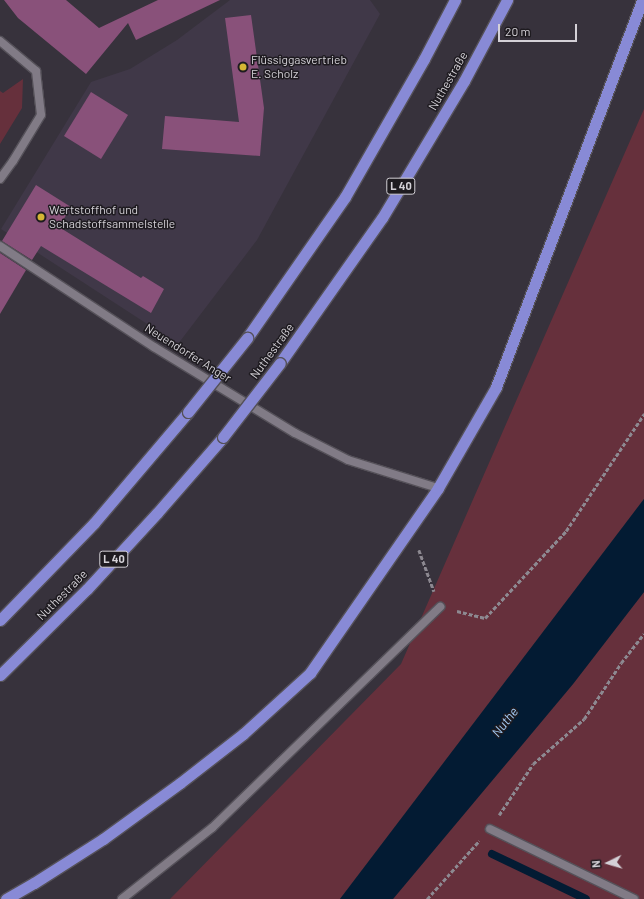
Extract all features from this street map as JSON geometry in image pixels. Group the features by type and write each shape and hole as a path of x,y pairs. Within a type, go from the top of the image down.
{"highway":[{"path":"0,620 94,524 188,412 247,338 344,197 424,59 455,0"},
{"name":"Nuthestraße","path":"0,675 87,588 157,513 223,437 280,363 382,218 464,81 507,0"},
{"path":"6,899 103,839 180,783 243,734 310,673 438,488 496,387 642,0"}],"street":[{"path":"0,41 36,71 41,116 0,179"},
{"name":"Neuendorfer Anger","path":"0,246 154,347 295,433 348,460 438,488"},
{"path":"122,899 212,828 440,607"},
{"path":"490,829 634,899"}],"path":[{"path":"411,528 440,607 485,618 566,531 644,414"},
{"path":"427,899 490,829 533,764 584,719 621,663 644,634"}],"shaded area":[{"path":"230,0 370,0 380,14 257,240 178,344 1,229 91,82 130,69 177,40"},
{"path":"23,79 22,108 0,144 0,91 3,93"},
{"path":"644,109 644,499 340,899 170,899 401,664"},
{"path":"644,592 644,899 393,899 573,684"}],"water":[{"name":"Nuthe","path":"644,499 644,592 573,684 393,899 340,899"}],"building":[{"path":"4,0 66,0 99,28 158,0 220,0 136,40 128,23 86,74 18,18"},
{"path":"251,15 264,108 260,156 162,149 165,116 239,122 225,18"},
{"path":"91,92 128,115 101,159 64,136"},
{"path":"36,185 71,207 59,227 141,278 143,276 164,289 151,313 41,246 32,260 2,241"},
{"path":"0,253 26,270 0,314"}],"waterway":[{"path":"492,854 586,899"}],"place":[{"name":"Flüssiggasvertrieb E. Scholz","path":"243,67"},
{"name":"Wertstoffhof und Schadstoffsammelstelle","path":"41,217"}]}
